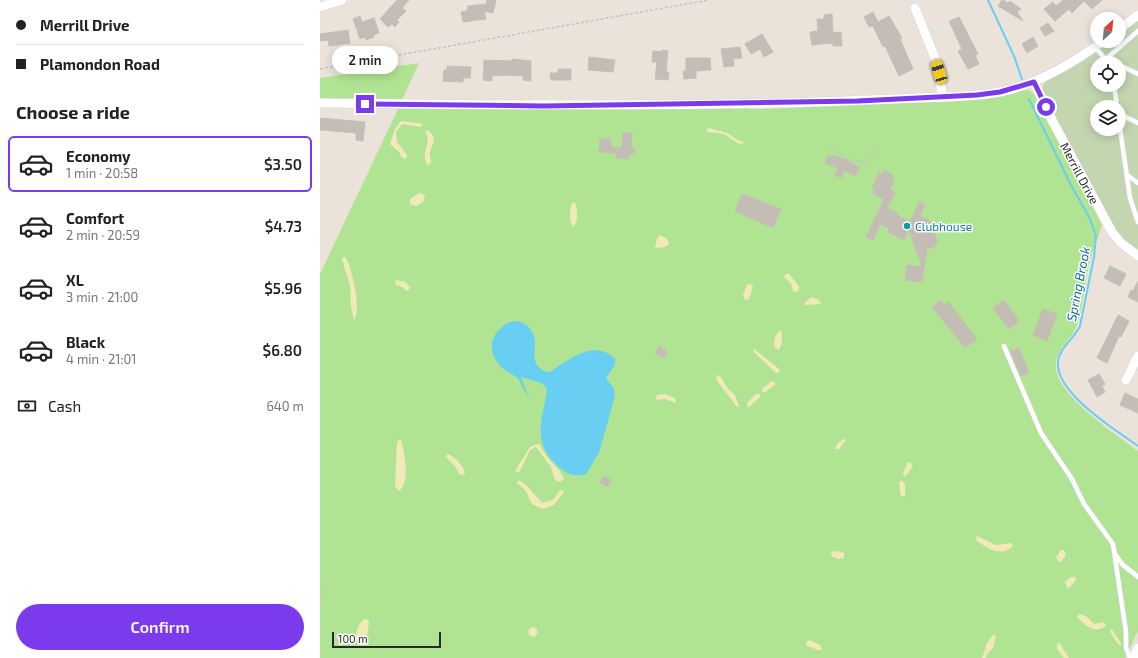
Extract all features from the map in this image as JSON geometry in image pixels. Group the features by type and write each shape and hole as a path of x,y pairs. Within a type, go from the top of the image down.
{"street":[{"path":"320,7 342,0"},
{"path":"915,8 935,58 943,97"},
{"path":"1126,24 1138,15"},
{"path":"320,103 544,106 696,105 943,97 1000,92 1034,82 1063,67 1093,48"},
{"name":"Merrill Drive","path":"1034,82 1052,120 1112,232 1121,243 1138,256"},
{"path":"1126,380 1138,356"},
{"path":"1133,658 1138,648"}],"lane":[{"path":"1112,56 1138,31"},
{"path":"1096,48 1103,56"},
{"path":"1126,68 1138,74"},
{"path":"1126,117 1138,123"},
{"path":"1121,136 1132,207 1138,222"},
{"path":"1127,175 1138,183"},
{"path":"1004,346 1041,433 1072,479 1084,504 1113,544 1126,632 1126,648 1130,658"},
{"path":"1115,554 1123,565 1138,577"}],"path":[{"path":"320,69 709,0"},
{"path":"829,146 838,153 860,162 868,160 878,151"},
{"path":"320,599 329,588"}],"green space":[{"path":"1138,21 1138,251 1119,236 1111,224 1042,90 1048,79 1090,56 1101,48 1126,48 1126,30"},
{"path":"419,63 401,102 320,101 320,78"},
{"path":"1023,89 1029,90 1036,96 1102,225 1092,253 1082,306 1076,328 1060,351 1056,362 1057,374 1064,387 1074,399 1101,424 1138,451 1138,631 1125,658 320,658 320,274 398,109 763,109 945,101"}],"sand":[{"path":"401,121 423,124 420,127 402,124 396,132 397,142 407,155 406,159 401,157 400,153 390,144 395,129"},
{"path":"709,128 727,133 745,143 739,144 724,134 708,132 706,130"},
{"path":"427,130 434,138 430,153 431,162 428,165 425,157 428,140 425,131"},
{"path":"420,193 425,195 423,202 416,206 410,204 410,199"},
{"path":"573,202 576,204 577,217 573,227 570,215"},
{"path":"660,235 667,239 669,244 665,247 655,248 657,239"},
{"path":"344,257 348,263 357,299 356,315 354,320 351,307 350,286 342,259"},
{"path":"788,273 799,286 798,292 793,291 791,283 784,277"},
{"path":"395,280 405,282 410,287 409,290 407,291 396,285"},
{"path":"749,284 753,286 749,299 745,300 743,295 747,285"},
{"path":"812,297 819,300 821,304 804,305 805,302"},
{"path":"779,331 782,333 782,338 778,350 774,346 775,337"},
{"path":"754,349 779,369 780,372 776,373 753,351"},
{"path":"717,375 720,376 728,389 735,395 739,407 736,406 718,383 716,379"},
{"path":"772,381 775,382 775,385 765,392 762,392 763,388"},
{"path":"665,394 675,398 676,403 665,399 657,400 657,395"},
{"path":"756,394 760,394 760,397 748,408 747,403"},
{"path":"400,439 404,454 406,475 403,487 399,491 395,486 397,442"},
{"path":"843,439 846,440 839,449 835,449 837,444"},
{"path":"537,444 540,445 545,454 560,471 564,479 560,482 555,480 551,467 536,447 530,450 519,473 515,471 530,447"},
{"path":"447,454 455,458 460,463 465,472 464,475 459,474 455,466 446,457"},
{"path":"908,462 913,466 905,477 903,473"},
{"path":"519,480 528,487 542,503 553,500 560,490 563,490 564,492 554,505 543,509 532,504 525,490 517,483"},
{"path":"902,480 905,484 905,497 901,496 899,483"},
{"path":"977,536 996,545 1011,543 1013,546 1004,551 989,549 976,540"},
{"path":"1061,550 1064,550 1066,555 1061,562 1058,561 1056,557"},
{"path":"835,551 844,553 844,558 838,559 832,556 831,552"},
{"path":"1071,577 1075,577 1076,580 1068,589 1065,582"},
{"path":"1079,614 1086,616 1094,624 1103,622 1106,626 1098,630 1090,628 1077,617"},
{"path":"365,619 369,621 368,631 365,641 361,646 356,636 359,625"},
{"path":"531,628 535,628 537,632 535,636 531,636 529,634 529,630"},
{"path":"1111,628 1121,645 1118,644 1110,632"},
{"path":"993,635 996,636 993,648 987,654 986,658 982,658 987,643"},
{"path":"809,640 820,645 822,650 807,646 806,642"},
{"path":"1057,643 1060,644 1069,658 1064,658 1057,649"}],"water":[{"path":"515,321 523,323 532,331 535,338 536,363 546,372 550,372 573,357 590,351 599,350 607,353 615,359 615,365 606,378 614,389 615,396 599,453 586,474 572,475 566,472 551,459 545,450 542,442 541,423 547,392 546,387 541,383 521,377 530,401 518,378 502,368 495,359 492,351 492,342 496,333 505,324"}],"building":[{"path":"397,0 409,0 402,8 406,11 397,20 399,22 395,27 392,24 388,27 380,19"},
{"path":"487,0 496,0 493,13 484,11 486,19 463,22 461,12 467,11 468,6 486,4"},
{"path":"1002,0 1008,3 1010,1 1021,9 1017,12 1023,21 998,6"},
{"path":"1063,0 1102,0 1092,9 1084,1 1072,13 1069,9 1055,21 1044,9 1053,2 1056,6"},
{"path":"873,12 878,22 889,16 902,38 900,39 913,69 899,76 885,46 883,47 873,26 869,27 864,17"},
{"path":"832,14 833,33 841,32 842,46 833,46 833,43 812,45 810,32 818,31 817,19 824,19 824,15"},
{"path":"360,16 362,22 374,18 379,33 366,40 365,37 360,39 353,19"},
{"path":"959,17 978,54 975,55 979,64 968,69 958,51 962,49 949,21"},
{"path":"1048,23 1054,31 1045,36 1040,28"},
{"path":"348,30 350,43 329,46 328,40 320,41 320,34"},
{"path":"762,34 773,52 764,57 760,49 751,54 745,44"},
{"path":"1033,37 1038,46 1027,53 1022,44"},
{"path":"740,47 742,58 733,59 734,66 724,67 721,49"},
{"path":"662,50 668,51 666,72 669,72 668,80 655,79 657,62 652,62 653,51 662,52"},
{"path":"589,57 615,60 613,72 588,70"},
{"path":"686,58 710,58 711,70 696,71 696,78 684,79 683,71 686,71"},
{"path":"512,59 531,61 531,81 523,80 523,76 504,75 492,76 492,81 483,80 484,60 512,61"},
{"path":"447,66 471,67 470,78 463,78 463,82 443,81 444,70 447,70"},
{"path":"558,69 571,69 571,80 551,80 550,73 558,73"},
{"path":"320,118 365,122 363,141 356,140 356,133 320,130"},
{"path":"623,133 632,133 631,149 635,149 634,154 629,154 629,159 616,158 616,153 599,152 600,139 611,139 611,147 622,148"},
{"path":"829,155 849,160 848,161 859,167 855,176 844,171 841,178 835,175 838,168 825,163"},
{"name":"Clubhouse","path":"884,170 893,175 892,178 895,180 890,189 895,192 887,208 910,222 919,202 925,205 920,216 932,222 930,231 934,233 938,242 935,243 936,246 927,249 922,282 905,280 907,265 922,267 909,230 904,240 888,232 890,229 880,224 873,240 866,237 884,199 873,194 875,190 872,188 879,172 882,174"},
{"path":"742,194 781,209 773,228 735,211"},
{"path":"1110,266 1126,274 1120,286 1104,278"},
{"path":"1138,281 1138,302 1128,297"},
{"path":"941,300 944,304 948,302 977,339 965,348 932,307"},
{"path":"1004,300 1019,321 1009,329 993,308"},
{"path":"1043,309 1057,314 1047,341 1033,335"},
{"path":"1118,315 1129,321 1121,337 1119,336 1107,363 1097,358"},
{"path":"659,346 667,351 664,358 655,354"},
{"path":"1019,348 1029,373 1021,376 1010,351"},
{"path":"1099,374 1105,384 1102,386 1105,392 1097,397 1088,380"},
{"path":"1125,393 1138,399 1138,413 1120,405"},
{"path":"604,476 611,480 607,487 600,482"}],"waterway":[{"name":"Spring Brook","path":"988,0 1014,56 1022,79"},
{"name":"Spring Brook","path":"1029,99 1071,185 1090,219 1096,236 1094,257 1080,326 1061,352 1058,362 1060,374 1066,386 1076,398 1102,421 1138,446"}],"place":[{"name":"Clubhouse","path":"907,226"}],"route":[{"path":"365,104 544,106 798,103 977,95 1000,92 1034,82 1046,107"}]}
